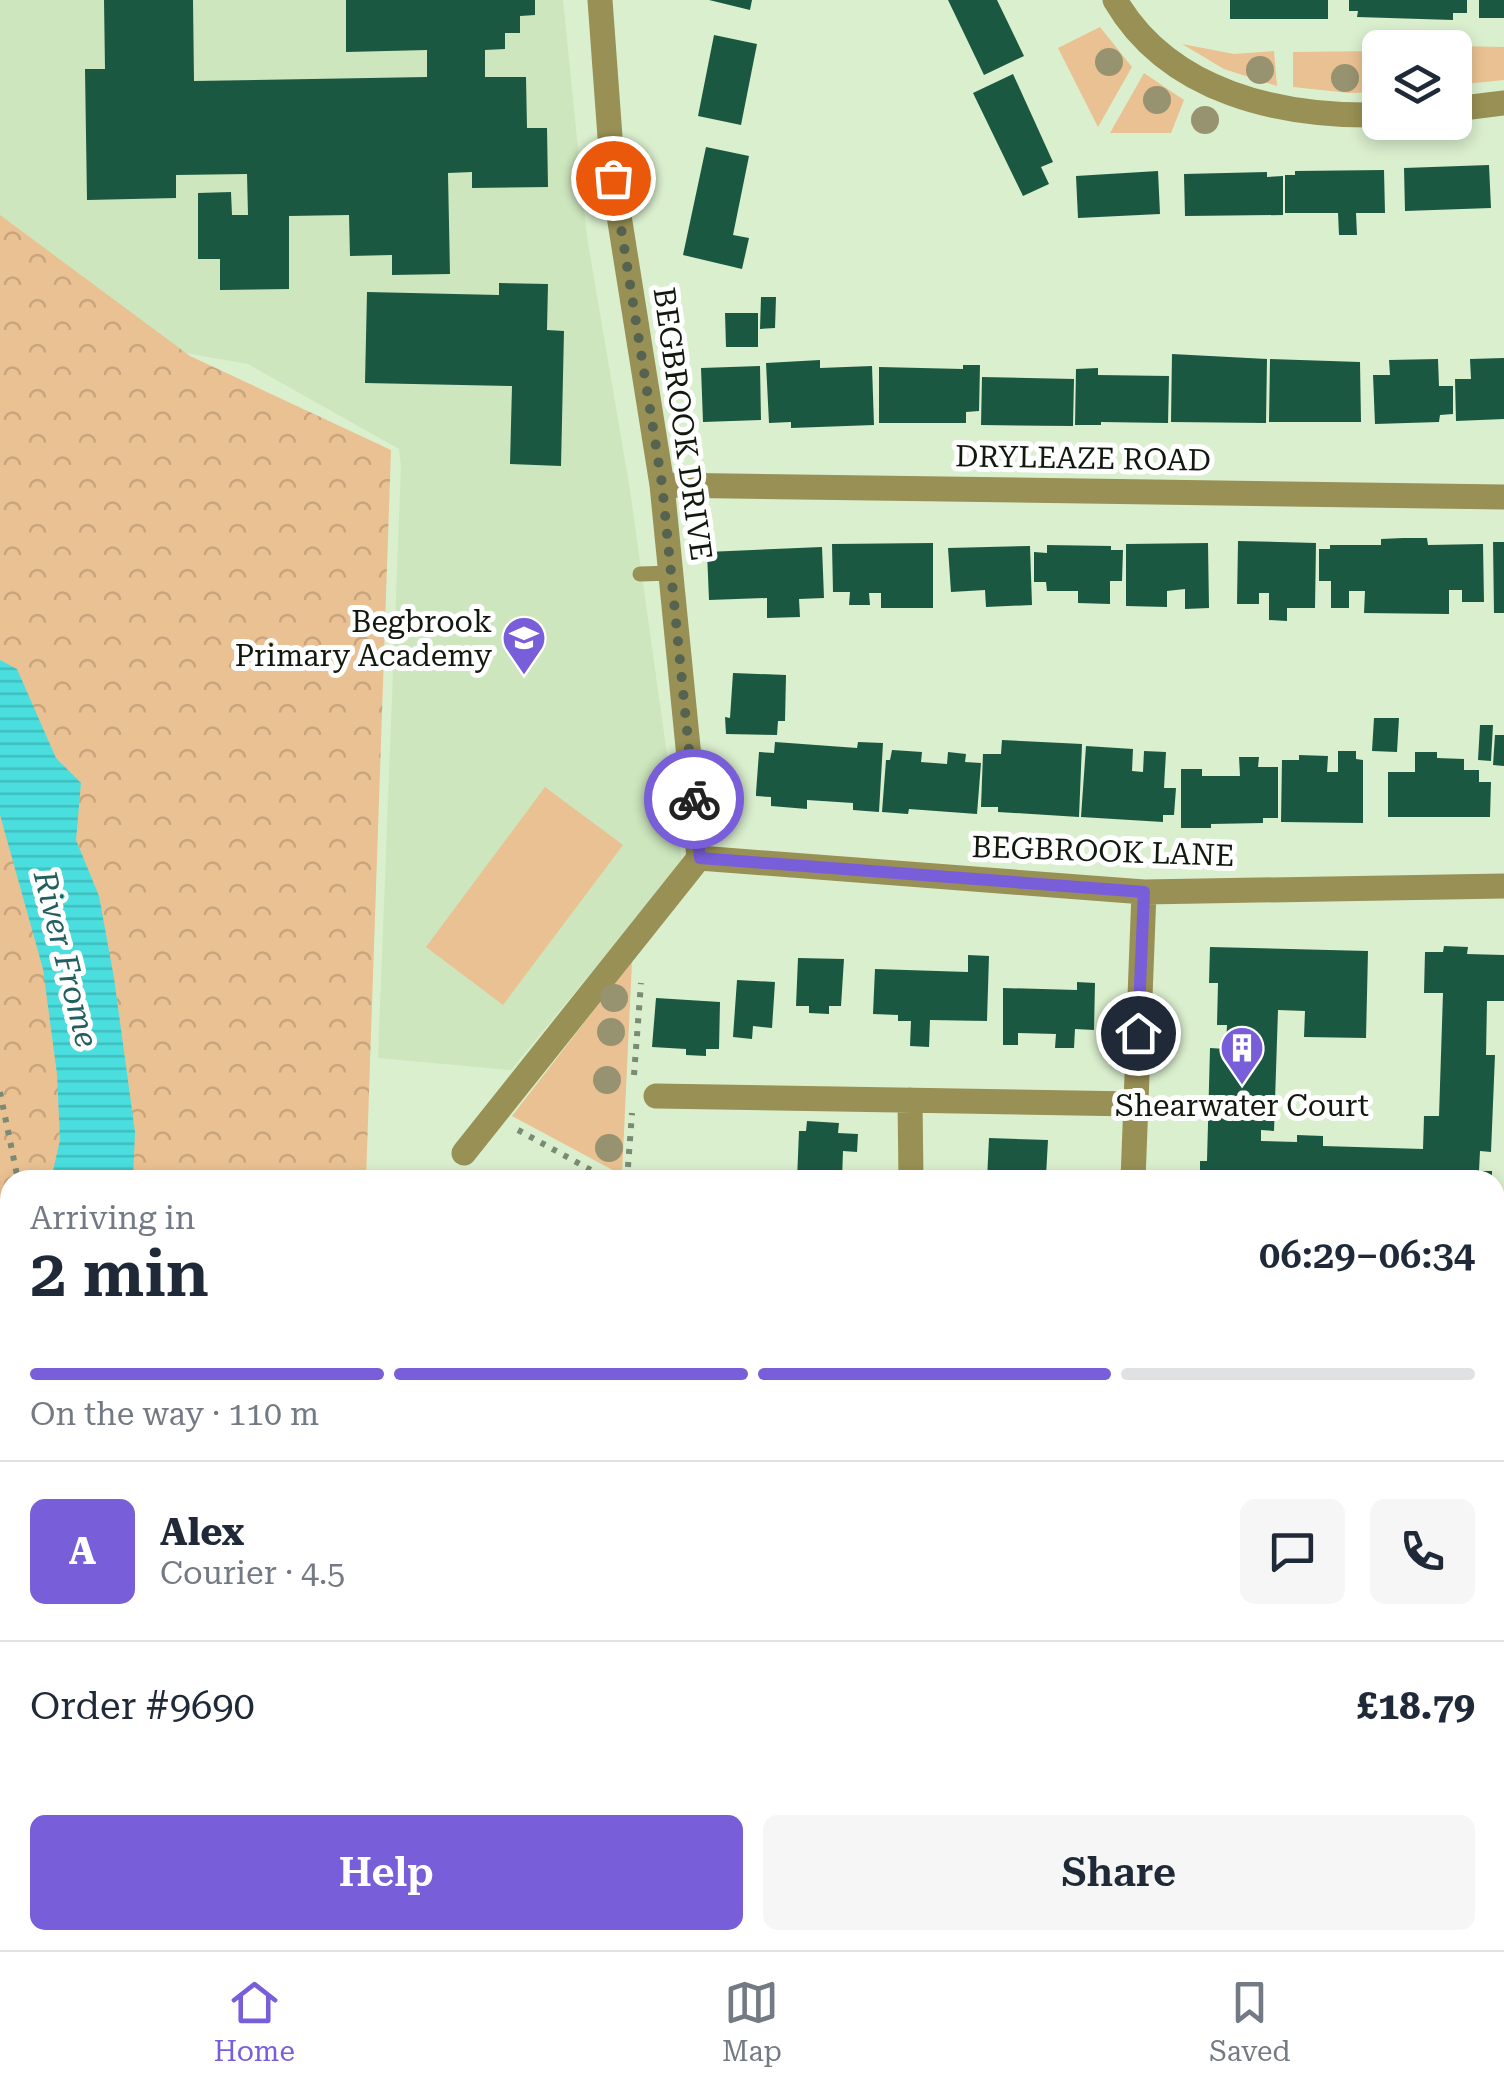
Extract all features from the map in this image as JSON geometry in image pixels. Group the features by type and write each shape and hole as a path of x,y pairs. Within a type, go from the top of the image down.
{"street":[{"name":"BEGBROOK DRIVE","path":"600,0 613,178 662,484 700,858"},
{"path":"1115,0 1126,19 1173,64 1216,88 1269,106 1336,116 1362,115"},
{"path":"1472,107 1504,102"},
{"name":"DRYLEAZE ROAD","path":"662,484 1504,497"},
{"path":"464,1153 700,858"},
{"name":"BEGBROOK LANE","path":"700,858 1144,892 1504,886"},
{"path":"1134,1170 1144,892"},
{"path":"644,1099 1135,1104"},
{"path":"910,1100 911,1170"}],"lane":[{"path":"640,574 672,573"}],"path":[{"path":"634,1083 645,927"},
{"path":"0,1092 16,1170"},
{"path":"629,1170 644,1099"},
{"path":"493,1116 592,1170"}],"shaded area":[{"name":"Begbrook Primary Academy","path":"0,0 563,0 587,237 630,490 682,862 511,1070 378,1058 399,449 248,364 122,342 0,233"}],"green space":[{"path":"1100,27 1132,67 1098,127 1058,48"},
{"path":"1182,44 1234,54 1274,51 1277,86 1224,69"},
{"path":"1472,46 1504,47 1504,80 1472,83"},
{"path":"1362,51 1362,93 1293,87 1293,52"},
{"path":"1144,73 1184,100 1171,133 1110,133"},
{"path":"0,215 190,356 391,450 366,1170 0,1170"},
{"path":"545,787 623,845 503,1005 426,947"},
{"path":"632,961 622,1170 613,1170 512,1116"}],"water":[{"name":"River Frome","path":"0,660 17,669 56,758 81,783 76,840 99,896 114,978 135,1132 133,1170 53,1170 60,1140 57,1074 43,969 0,815"}],"building":[{"path":"104,0 193,0 194,81 427,77 427,50 346,52 346,0 535,0 535,15 520,16 520,33 505,33 505,49 485,50 485,77 526,77 527,128 547,128 548,187 472,188 472,172 448,173 450,274 392,275 392,255 350,256 349,215 289,216 289,289 220,290 220,259 198,259 198,193 231,192 232,215 248,215 247,174 176,175 176,198 87,200 85,69 105,69"},
{"path":"709,0 752,0 750,10"},
{"path":"948,0 997,0 1024,56 984,75"},
{"path":"1230,0 1328,0 1328,19 1230,19"},
{"path":"1349,0 1467,0 1467,13 1453,13 1453,20 1357,17 1358,11 1349,11"},
{"path":"1479,0 1504,0 1504,18 1479,18"},
{"path":"714,35 757,44 741,125 698,116"},
{"path":"1013,74 1053,162 1041,167 1049,184 1023,196 973,93"},
{"path":"706,147 749,156 733,235 749,238 742,269 683,255"},
{"path":"1489,165 1491,208 1405,211 1404,168"},
{"path":"1384,170 1385,213 1356,213 1357,235 1339,235 1338,213 1285,213 1285,175 1295,175 1295,171"},
{"path":"1158,171 1160,214 1078,218 1076,176"},
{"path":"1267,172 1267,177 1283,176 1283,215 1185,216 1184,174"},
{"path":"499,283 548,284 547,330 564,331 561,466 510,464 512,386 365,383 367,292 499,295"},
{"path":"761,297 776,297 775,328 760,329"},
{"path":"725,313 758,313 758,347 726,347"},
{"path":"1172,354 1267,359 1266,423 1171,422"},
{"path":"1504,358 1504,419 1456,421 1455,379 1471,379 1470,359"},
{"path":"1270,359 1360,362 1361,422 1269,422"},
{"path":"1438,359 1439,386 1453,386 1453,414 1440,415 1439,422 1375,424 1373,375 1390,375 1389,360"},
{"path":"820,360 820,368 872,366 874,425 791,428 791,422 769,423 766,363"},
{"path":"963,365 980,365 979,411 966,412 966,423 879,423 879,367 963,369"},
{"path":"760,366 761,420 703,422 701,368"},
{"path":"1098,368 1098,375 1169,376 1168,423 1075,425 1076,369"},
{"path":"982,377 1074,379 1073,426 981,425"},
{"path":"1427,538 1428,545 1483,544 1484,602 1462,602 1462,590 1449,590 1449,614 1364,613 1365,591 1349,591 1349,608 1331,608 1331,581 1319,581 1319,549 1330,549 1330,545 1381,545 1381,539"},
{"path":"1238,541 1316,543 1315,608 1287,608 1287,621 1269,620 1269,593 1259,593 1259,604 1237,604"},
{"path":"1493,542 1504,542 1504,613 1494,613"},
{"path":"933,543 933,608 881,608 881,593 869,593 870,605 849,605 850,592 833,592 832,544"},
{"path":"1208,543 1209,608 1185,609 1185,589 1167,591 1167,607 1126,606 1126,544"},
{"path":"1047,545 1111,546 1111,550 1123,550 1122,581 1110,581 1110,604 1078,603 1078,591 1047,591 1046,582 1034,582 1034,552 1047,553"},
{"path":"1030,546 1032,605 986,607 985,590 951,592 948,548"},
{"path":"822,547 824,598 799,599 800,617 767,618 767,598 709,600 707,552"},
{"path":"733,673 786,675 785,721 778,721 777,735 726,734"},
{"path":"1374,718 1399,718 1397,752 1372,751"},
{"path":"1480,725 1493,725 1491,761 1478,760"},
{"path":"1495,735 1504,735 1504,766 1493,765"},
{"path":"1002,740 1082,744 1079,817 998,812 998,807 981,807 983,754 1001,754"},
{"path":"775,742 857,748 858,742 883,743 879,812 853,810 853,803 807,800 807,809 771,806 771,797 756,796 759,752 774,753"},
{"path":"1086,746 1133,749 1132,771 1143,772 1144,751 1166,752 1164,788 1176,788 1174,815 1163,815 1163,822 1081,817"},
{"path":"892,750 922,752 921,762 947,764 948,752 966,754 965,762 981,763 977,814 909,809 908,814 882,812 886,760 890,760"},
{"path":"1338,751 1356,751 1356,759 1363,760 1363,823 1281,822 1282,760 1299,760 1299,755 1328,756 1327,772 1338,772"},
{"path":"1415,752 1437,752 1437,758 1464,759 1464,770 1479,770 1479,782 1491,782 1490,817 1388,817 1388,772 1415,772"},
{"path":"1239,757 1259,757 1258,767 1278,767 1278,818 1263,818 1263,823 1181,828 1181,769 1202,769 1202,776 1240,776"},
{"name":"Shearwater Court","path":"1444,946 1468,947 1467,954 1504,955 1504,1001 1487,1001 1486,1055 1495,1055 1491,1152 1480,1151 1479,1170 1200,1170 1200,1161 1207,1161 1210,1048 1226,1049 1227,1025 1217,1025 1218,983 1209,983 1210,947 1368,951 1366,1038 1304,1037 1305,1011 1278,1010 1274,1131 1261,1130 1261,1141 1297,1142 1297,1135 1323,1136 1323,1146 1423,1149 1424,1116 1439,1116 1443,993 1424,993 1425,952 1443,952"},
{"path":"968,955 989,956 987,1021 930,1020 929,1047 910,1046 911,1021 898,1021 898,1015 873,1014 875,969 968,972"},
{"path":"798,958 844,959 841,1006 829,1006 829,1014 809,1013 809,1006 796,1006"},
{"path":"737,980 775,982 772,1028 753,1026 752,1039 733,1037"},
{"path":"1077,982 1095,983 1094,1030 1075,1029 1074,1048 1055,1048 1056,1034 1018,1033 1018,1045 1003,1045 1003,988 1077,990"},
{"path":"656,998 720,1002 719,1049 706,1049 706,1056 686,1055 686,1049 652,1047"},
{"path":"807,1121 839,1123 838,1133 858,1134 857,1152 843,1151 842,1170 797,1170 799,1131 806,1131"},
{"path":"989,1138 1048,1140 1046,1170 987,1170"}],"way so far":[{"path":"613,178 662,484 694,799"}],"place":[{"name":"Begbrook Primary Academy","path":"524,676"},
{"name":"Shearwater Court","path":"1242,1086"}],"route":[{"path":"694,799 700,858 1144,892 1138,1033"}]}
